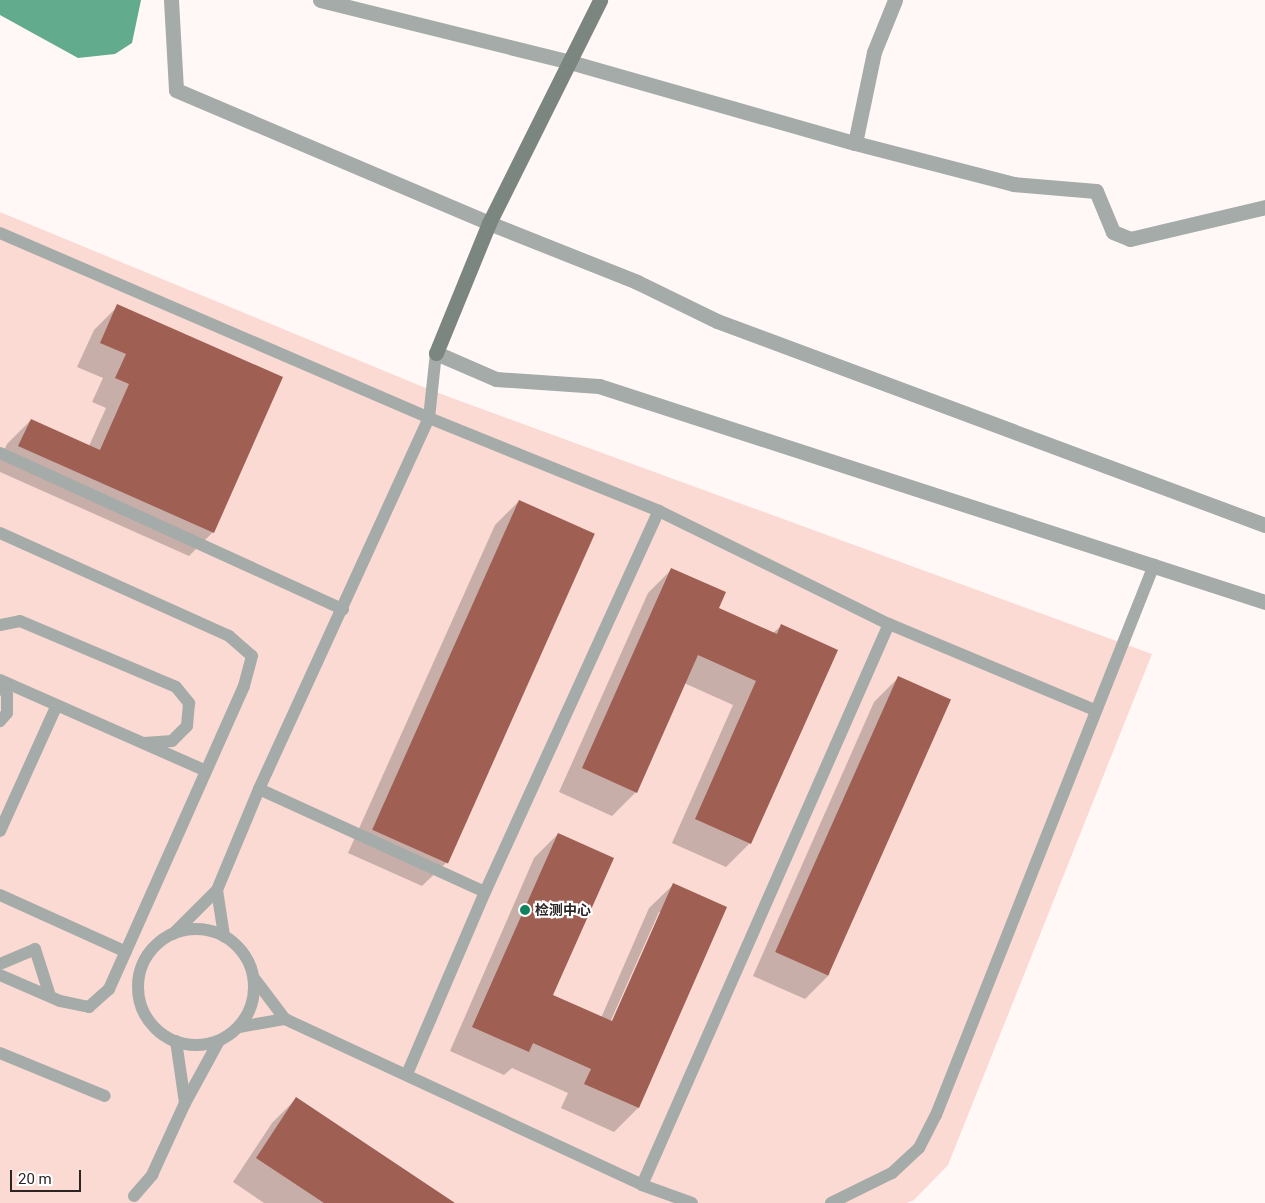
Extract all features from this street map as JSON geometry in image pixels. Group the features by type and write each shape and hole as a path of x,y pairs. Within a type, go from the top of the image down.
{"street":[{"path":"171,0 176,90 489,223 637,282 717,320 1265,525"},
{"path":"320,0 570,62 855,143 1012,184 1096,191 1113,232 1130,239 1265,208"},
{"path":"600,0 489,223 436,353 496,379 599,386 1265,602"},
{"path":"855,143 874,52 895,0"}],"lane":[{"path":"0,233 429,418 659,511 889,624 1096,710"},
{"path":"285,1019 239,1027 218,1041 205,1045 190,1045 176,1041 161,1033 149,1021 141,1005 138,988 141,971 148,956 159,943 173,934 217,890 259,789 429,418 436,353"},
{"path":"0,453 343,609"},
{"path":"407,1074 485,892 659,511"},
{"path":"0,533 229,636 252,656 244,686 109,989 89,1007 50,996 0,975"},
{"path":"831,1203 892,1173 919,1148 936,1115 1154,565"},
{"path":"0,625 20,622 176,687 189,703 187,726 172,741 144,744"},
{"path":"642,1185 889,624"},
{"path":"0,682 206,770"},
{"path":"0,682 7,695 7,713 0,721"},
{"path":"0,831 57,705"},
{"path":"259,789 485,892"},
{"path":"0,803 8,814"},
{"path":"217,890 224,936"},
{"path":"0,895 126,952"},
{"path":"173,934 190,929 208,930 224,936 238,947 248,961 254,978 285,1019 407,1074 642,1185 692,1203"},
{"path":"0,964 35,949 50,996"},
{"path":"239,1027 248,1012 254,995 254,978"},
{"path":"176,1041 185,1103"},
{"path":"134,1196 152,1175 185,1103 218,1041"},
{"path":"0,1053 105,1096"}],"shaded area":[{"path":"0,0 141,0 132,43 115,54 78,58 0,15"},
{"name":"检测中心","path":"0,212 433,391 1152,654 948,1165 914,1200 907,1203 0,1203"}],"building":[{"path":"117,304 283,377 214,533 18,446 31,419 100,450 129,384 115,378 126,354 100,343"},
{"path":"519,500 595,534 448,864 372,830"},
{"path":"671,568 726,592 719,608 777,634 781,624 838,650 751,844 695,819 756,681 698,655 637,793 582,768"},
{"path":"898,676 951,700 828,975 775,952"},
{"path":"558,833 614,858 553,995 612,1021 673,883 727,907 639,1108 584,1084 591,1069 533,1043 529,1052 472,1027"},
{"path":"296,1097 455,1203 324,1203 256,1158"}],"place":[{"name":"检测中心","path":"525,910"}]}
